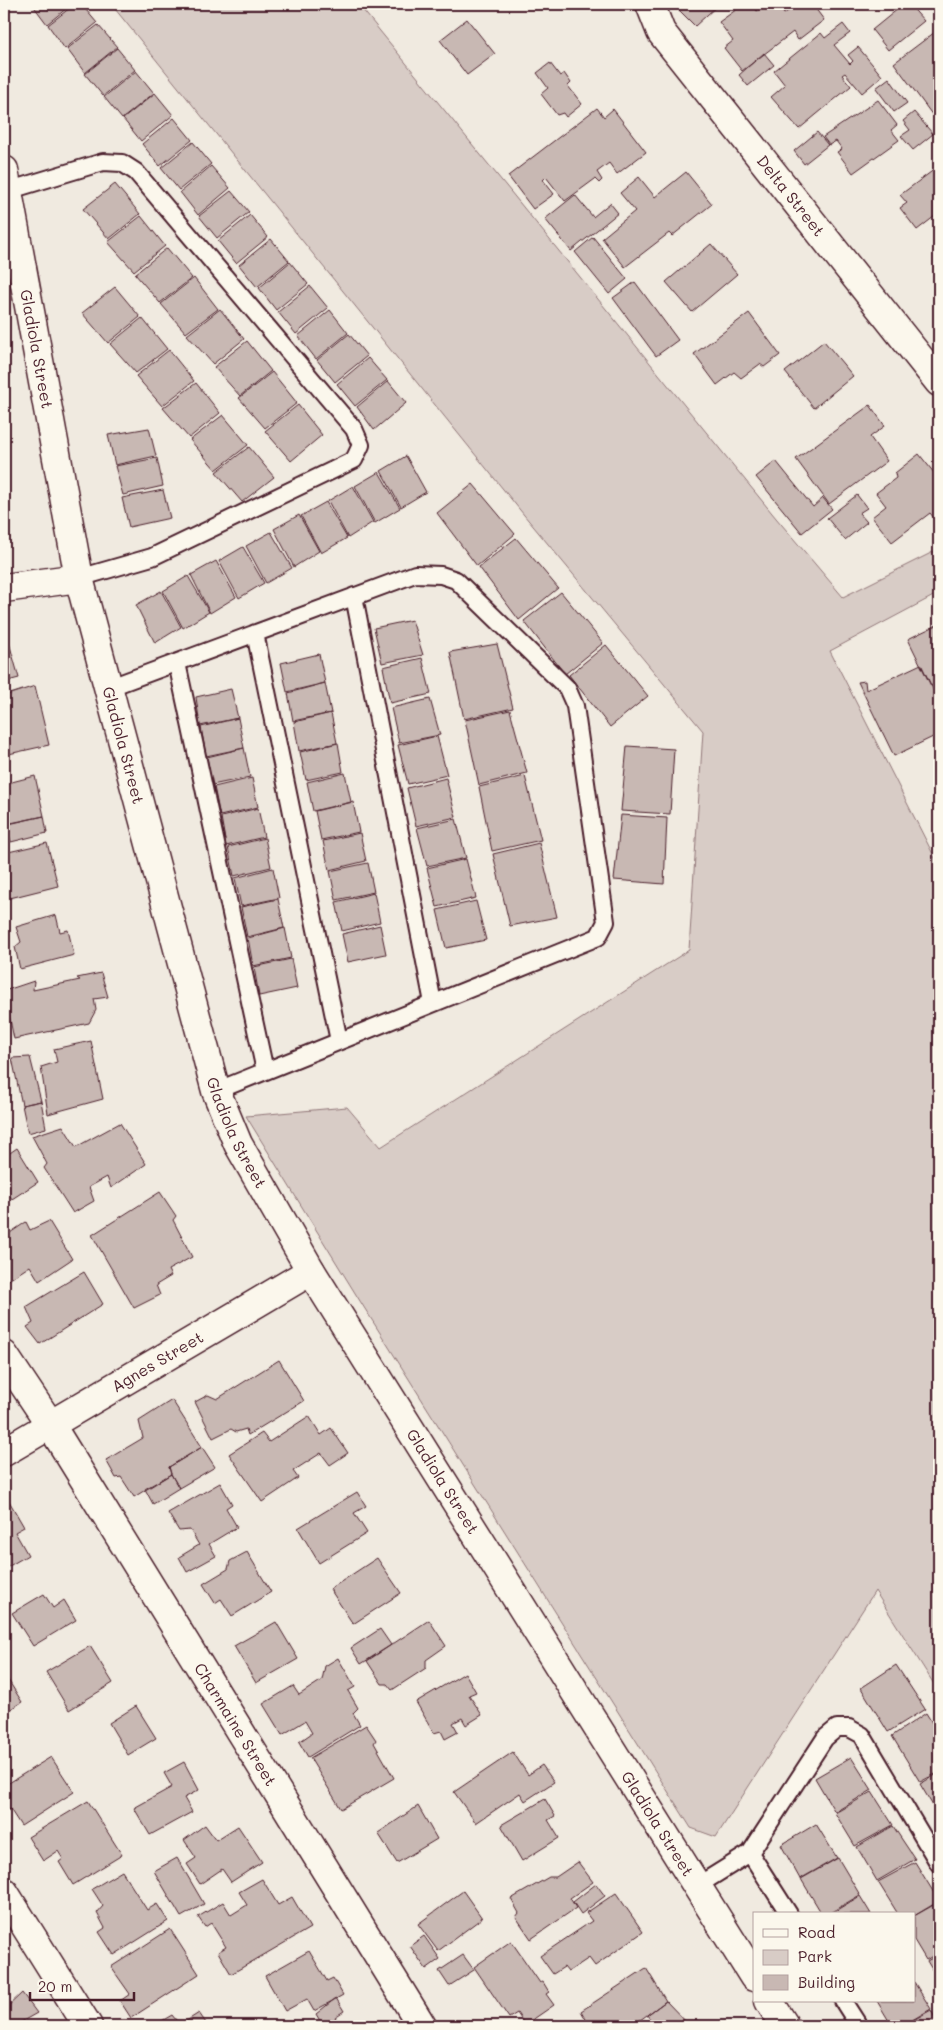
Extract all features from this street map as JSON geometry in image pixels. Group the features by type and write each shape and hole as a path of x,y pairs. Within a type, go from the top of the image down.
{"street":[{"name":"Delta Street","path":"650,4 661,32 939,382"},
{"name":"Gladiola Street","path":"5,181 79,578 216,1091 238,1144 311,1271 753,1975"},
{"path":"4,588 79,578"},
{"name":"Agnes Street","path":"4,1452 311,1271"},
{"name":"Charmaine Street","path":"4,1355 50,1424 422,2026"},
{"path":"4,1892 88,2026"},
{"path":"770,2002 785,2026"}],"lane":[{"path":"5,181 103,162 122,163 136,172 354,429 361,445 354,460 152,557 79,578"},
{"path":"108,688 414,574 441,575 456,580 567,688 575,706 606,922 598,937 216,1091"},
{"path":"354,596 433,1003"},
{"path":"255,633 339,1041"},
{"path":"177,662 265,1071"},
{"path":"697,1886 750,1852 825,1738 837,1728 849,1728 862,1735 939,1864"},
{"path":"750,1852 788,1912"},
{"path":"844,2002 859,2026"}],"green space":[{"path":"111,4 358,4 776,518 843,597 939,549 939,593 830,651 939,866 939,1692 875,1591 716,1837 691,1828 246,1116 347,1107 381,1147 689,950 703,731 524,515"}],"building":[{"path":"32,4 72,4 47,24"},
{"path":"75,4 81,4 97,23 65,49 48,25"},
{"path":"673,4 717,4 718,5 695,26"},
{"path":"744,4 752,4 757,11 766,4 776,4 784,14 798,4 812,4 824,20 798,40 793,32 742,71 724,48 733,41 719,22"},
{"path":"904,4 909,4 924,21 888,50 872,30"},
{"path":"467,19 495,54 467,75 440,40"},
{"path":"843,24 850,33 834,45 850,64 853,61 848,55 858,47 882,76 862,93 845,73 842,75 851,86 799,129 771,97 785,85 774,71 821,33 825,38"},
{"path":"98,25 117,47 85,73 67,49"},
{"path":"939,29 939,124 894,63"},
{"path":"117,48 135,70 103,96 85,74"},
{"path":"764,53 774,65 748,86 739,75"},
{"path":"550,63 560,76 564,73 571,83 568,86 582,104 566,117 563,113 557,115 541,94 548,88 537,73"},
{"path":"136,71 154,93 122,119 104,97"},
{"path":"889,78 907,103 894,112 876,88"},
{"path":"155,93 173,115 141,141 123,119"},
{"path":"878,100 897,125 891,130 899,140 853,173 837,152 842,149 836,141 829,145 823,137"},
{"path":"597,108 604,117 613,109 646,152 617,174 609,163 597,172 602,180 599,183 595,179 565,201 546,177 543,180 554,194 533,209 508,176"},
{"path":"914,112 933,134 913,150 901,136 910,130 903,121"},
{"path":"174,118 192,140 160,166 142,144"},
{"path":"817,132 828,145 804,164 794,151"},
{"path":"193,142 211,164 179,190 161,168"},
{"path":"211,166 230,188 198,215 180,192"},
{"path":"935,169 939,174 939,213 917,230 900,208 907,203 900,195"},
{"path":"686,172 712,204 672,236 669,233 625,267 602,238 635,211 620,193 639,177 655,197"},
{"path":"115,184 140,214 109,239 83,209"},
{"path":"231,191 249,212 217,238 199,216"},
{"path":"575,195 593,217 610,203 618,213 571,251 545,219"},
{"path":"250,215 268,237 236,263 218,241"},
{"path":"141,216 165,246 134,271 108,242"},
{"path":"593,237 627,279 609,294 575,252"},
{"path":"271,239 289,261 257,287 239,265"},
{"path":"711,244 737,274 692,312 666,282"},
{"path":"167,248 192,278 160,303 135,274"},
{"path":"290,262 308,284 276,310 259,288"},
{"path":"194,278 218,309 186,333 161,304"},
{"path":"635,282 678,340 656,356 613,298"},
{"path":"310,286 328,308 296,334 278,312"},
{"path":"115,287 140,317 108,343 82,313"},
{"path":"220,309 244,339 213,364 187,335"},
{"path":"330,310 348,333 316,359 298,336"},
{"path":"749,313 780,355 764,367 760,364 741,378 734,372 717,385 694,354"},
{"path":"142,318 167,349 136,373 110,344"},
{"path":"349,334 367,356 335,382 317,360"},
{"path":"247,341 271,371 240,396 214,367"},
{"path":"824,341 853,376 814,408 785,372"},
{"path":"169,350 194,381 162,406 136,376"},
{"path":"368,358 387,380 355,406 337,384"},
{"path":"272,372 297,403 265,428 239,398"},
{"path":"388,381 406,403 374,430 357,407"},
{"path":"196,383 220,413 189,438 163,408"},
{"path":"298,405 322,435 291,461 265,431"},
{"path":"870,405 885,426 870,437 887,461 829,504 796,459"},
{"path":"223,415 248,445 216,470 190,440"},
{"path":"149,428 156,456 115,465 108,435"},
{"path":"249,447 274,477 242,502 216,472"},
{"path":"919,454 939,479 939,524 930,513 892,542 872,517 886,506 876,493 896,478 895,473"},
{"path":"406,456 426,492 401,507 381,471"},
{"path":"157,458 163,486 123,495 115,466"},
{"path":"776,461 813,507 823,498 832,509 802,533 756,477"},
{"path":"379,472 400,508 375,523 355,486"},
{"path":"473,484 515,534 477,566 437,513"},
{"path":"353,486 373,522 348,538 328,501"},
{"path":"163,490 170,518 129,527 122,498"},
{"path":"857,495 867,508 859,513 867,522 845,540 827,518"},
{"path":"326,502 347,538 321,553 301,516"},
{"path":"299,515 319,551 294,567 274,529"},
{"path":"271,532 292,568 266,583 246,546"},
{"path":"516,538 558,588 519,620 479,567"},
{"path":"243,547 264,583 239,598 219,561"},
{"path":"216,561 236,597 210,613 191,575"},
{"path":"188,576 209,612 183,628 163,591"},
{"path":"161,591 181,627 155,643 136,605"},
{"path":"561,592 603,643 565,674 524,621"},
{"path":"412,620 423,655 382,663 374,628"},
{"path":"939,624 939,682 931,686 908,639"},
{"path":"8,639 19,678 4,682 4,640"},
{"path":"497,644 513,708 464,719 450,652"},
{"path":"606,645 648,696 610,727 569,675"},
{"path":"319,654 325,683 287,692 281,663"},
{"path":"422,658 431,694 390,703 383,667"},
{"path":"921,664 939,702 939,734 894,756 858,682 865,681 866,690"},
{"path":"325,683 331,713 293,721 288,693"},
{"path":"35,686 49,745 4,755 4,696"},
{"path":"231,689 238,718 200,726 196,697"},
{"path":"430,699 440,735 399,743 391,708"},
{"path":"510,710 527,773 479,785 465,720"},
{"path":"331,713 337,743 299,751 294,722"},
{"path":"238,718 244,748 206,756 201,727"},
{"path":"437,736 447,775 408,784 398,745"},
{"path":"338,743 343,772 306,780 300,752"},
{"path":"627,746 674,749 670,814 621,811"},
{"path":"244,748 250,777 212,785 207,757"},
{"path":"345,773 351,802 313,811 307,782"},
{"path":"35,776 44,816 4,825 4,784"},
{"path":"525,776 541,840 492,851 479,787"},
{"path":"252,778 258,807 220,816 214,787"},
{"path":"446,778 456,817 416,826 407,788"},
{"path":"353,802 359,832 321,840 315,811"},
{"path":"258,808 264,837 226,846 221,817"},
{"path":"621,815 667,818 664,884 614,880"},
{"path":"44,816 47,833 11,842 6,824"},
{"path":"456,819 466,858 427,866 417,828"},
{"path":"360,833 366,861 329,870 323,841"},
{"path":"265,838 271,867 234,876 228,847"},
{"path":"47,843 58,886 6,899 4,876 7,876 4,853"},
{"path":"539,843 557,917 510,926 493,854"},
{"path":"466,859 476,898 437,907 427,868"},
{"path":"368,863 374,892 336,900 330,871"},
{"path":"273,868 279,898 241,906 235,878"},
{"path":"374,893 380,922 342,931 336,902"},
{"path":"278,899 284,928 247,937 241,907"},
{"path":"476,901 486,940 446,948 437,910"},
{"path":"56,915 60,932 68,930 74,955 20,969 15,947 21,942 16,927"},
{"path":"380,925 386,954 348,962 342,934"},
{"path":"285,928 291,958 253,966 248,938"},
{"path":"291,959 297,988 259,996 254,967"},
{"path":"101,973 108,997 94,999 96,1010 89,1023 14,1039 4,991 34,981 33,990 80,980 77,978"},
{"path":"91,1041 103,1099 48,1114 41,1067 57,1062 54,1049"},
{"path":"30,1057 41,1101 22,1105 12,1058"},
{"path":"41,1101 46,1128 28,1133 22,1105"},
{"path":"120,1123 146,1164 111,1188 107,1177 89,1187 94,1201 73,1213 44,1168 47,1164 32,1136 63,1126 76,1147"},
{"path":"17,1148 38,1182 12,1199 10,1196 4,1199 4,1157"},
{"path":"160,1192 176,1216 173,1220 192,1257 168,1270 171,1276 156,1285 160,1295 134,1308 92,1235"},
{"path":"49,1221 72,1259 39,1281 30,1266 4,1283 4,1237 26,1222 30,1230"},
{"path":"84,1272 103,1304 40,1344 27,1327 33,1323 26,1307"},
{"path":"279,1360 304,1401 248,1435 246,1429 236,1432 231,1429 213,1438 195,1402 208,1395 217,1399"},
{"path":"172,1400 202,1447 169,1467 171,1474 134,1497 121,1477 116,1478 106,1460 143,1438 139,1421"},
{"path":"309,1416 321,1435 331,1428 348,1453 330,1465 321,1453 293,1471 298,1478 262,1502 229,1454 262,1433 269,1442"},
{"path":"202,1447 215,1467 179,1488 169,1467"},
{"path":"171,1474 179,1488 153,1504 145,1489"},
{"path":"220,1483 232,1504 226,1508 237,1527 209,1544 216,1556 187,1572 179,1557 199,1545 190,1530 179,1531 168,1513"},
{"path":"357,1492 366,1506 354,1513 367,1533 319,1563 298,1528"},
{"path":"9,1501 24,1527 15,1532 28,1555 4,1569 4,1504"},
{"path":"247,1552 271,1592 232,1616 221,1599 215,1603 203,1584 228,1569 230,1561"},
{"path":"377,1558 401,1593 353,1624 330,1589"},
{"path":"44,1594 53,1608 64,1600 76,1620 33,1646 12,1613"},
{"path":"429,1620 446,1646 426,1660 426,1668 392,1690 387,1684 382,1684 367,1661"},
{"path":"276,1622 298,1659 256,1683 234,1646"},
{"path":"380,1629 391,1645 361,1664 351,1648"},
{"path":"90,1646 113,1683 69,1710 46,1672"},
{"path":"338,1658 355,1687 348,1691 358,1708 353,1713 360,1725 308,1757 299,1742 312,1733 305,1721 282,1735 263,1704 293,1686 299,1695 322,1680 325,1666"},
{"path":"896,1665 925,1709 888,1732 861,1688"},
{"path":"465,1673 476,1692 469,1695 482,1715 466,1725 462,1718 453,1723 458,1732 445,1739 441,1731 434,1733 416,1702"},
{"path":"4,1675 22,1702 4,1713"},
{"path":"136,1706 156,1738 128,1755 109,1723"},
{"path":"926,1713 939,1734 939,1772 920,1782 892,1736"},
{"path":"366,1725 376,1740 374,1743 394,1778 341,1809 310,1758"},
{"path":"513,1752 528,1775 542,1765 554,1782 525,1801 520,1793 476,1823 454,1792"},
{"path":"51,1757 74,1792 21,1826 10,1809 6,1812 4,1808 4,1786"},
{"path":"851,1757 872,1790 835,1812 815,1778"},
{"path":"184,1762 199,1790 184,1798 192,1812 150,1835 134,1808 172,1787 164,1773"},
{"path":"939,1773 939,1816 920,1784"},
{"path":"872,1792 893,1825 855,1846 835,1813"},
{"path":"545,1799 555,1816 548,1820 559,1838 522,1861 501,1825"},
{"path":"88,1801 122,1855 73,1885 59,1862 63,1859 58,1851 43,1861 28,1837"},
{"path":"418,1806 437,1839 397,1863 378,1833"},
{"path":"816,1824 837,1858 800,1879 781,1845"},
{"path":"205,1825 216,1840 238,1826 262,1862 231,1882 222,1869 200,1884 187,1864 196,1858 184,1840"},
{"path":"893,1826 915,1859 877,1881 857,1847"},
{"path":"177,1858 204,1904 181,1917 154,1871"},
{"path":"838,1858 860,1895 831,1912 821,1912 801,1879"},
{"path":"578,1862 593,1882 570,1898 576,1908 531,1939 516,1917 519,1913 511,1899 549,1877 556,1877"},
{"path":"915,1862 939,1901 916,1915 916,1912 897,1912 878,1882"},
{"path":"122,1871 147,1910 157,1904 168,1921 114,1955 99,1932 105,1928 97,1913 103,1906 92,1889"},
{"path":"262,1879 278,1905 292,1897 310,1928 231,1974 218,1952 226,1947 211,1923 205,1927 198,1917 223,1902 231,1915 247,1905 239,1892"},
{"path":"596,1884 605,1896 581,1914 573,1902"},
{"path":"463,1891 482,1918 438,1951 418,1924"},
{"path":"616,1893 643,1932 595,1966 589,1958 568,1972 564,1967 553,1974 540,1956 592,1921 586,1913"},
{"path":"860,1896 870,1912 833,1912"},
{"path":"939,1902 939,1952 926,1960 916,1943 916,1915"},
{"path":"170,1929 199,1974 131,2018 120,2001 130,1994 111,1967"},
{"path":"424,1936 440,1959 426,1969 410,1946"},
{"path":"511,1941 540,1983 543,1982 549,1992 546,1994 554,2005 525,2025 517,2013 509,2018 474,1967"},
{"path":"309,1951 327,1981 333,1978 343,1995 314,2011 307,1999 285,2011 265,1976"},
{"path":"939,1954 939,1981 927,1961"},
{"path":"463,1955 474,1970 449,1986 439,1971"},
{"path":"646,1968 666,2001 632,2026 590,2026 581,2011"},
{"path":"916,1985 931,2009 902,2026 892,2026 878,2002 916,2002"},
{"path":"22,1993 37,2013 14,2026 4,2026 4,2010"},
{"path":"336,1998 344,2011 335,2017 341,2026 323,2026 316,2014"},
{"path":"666,2001 690,2026 655,2026 647,2015"},
{"path":"931,2010 939,2026 903,2026"},
{"path":"199,2013 208,2026 153,2026 172,2015 180,2025"}]}
